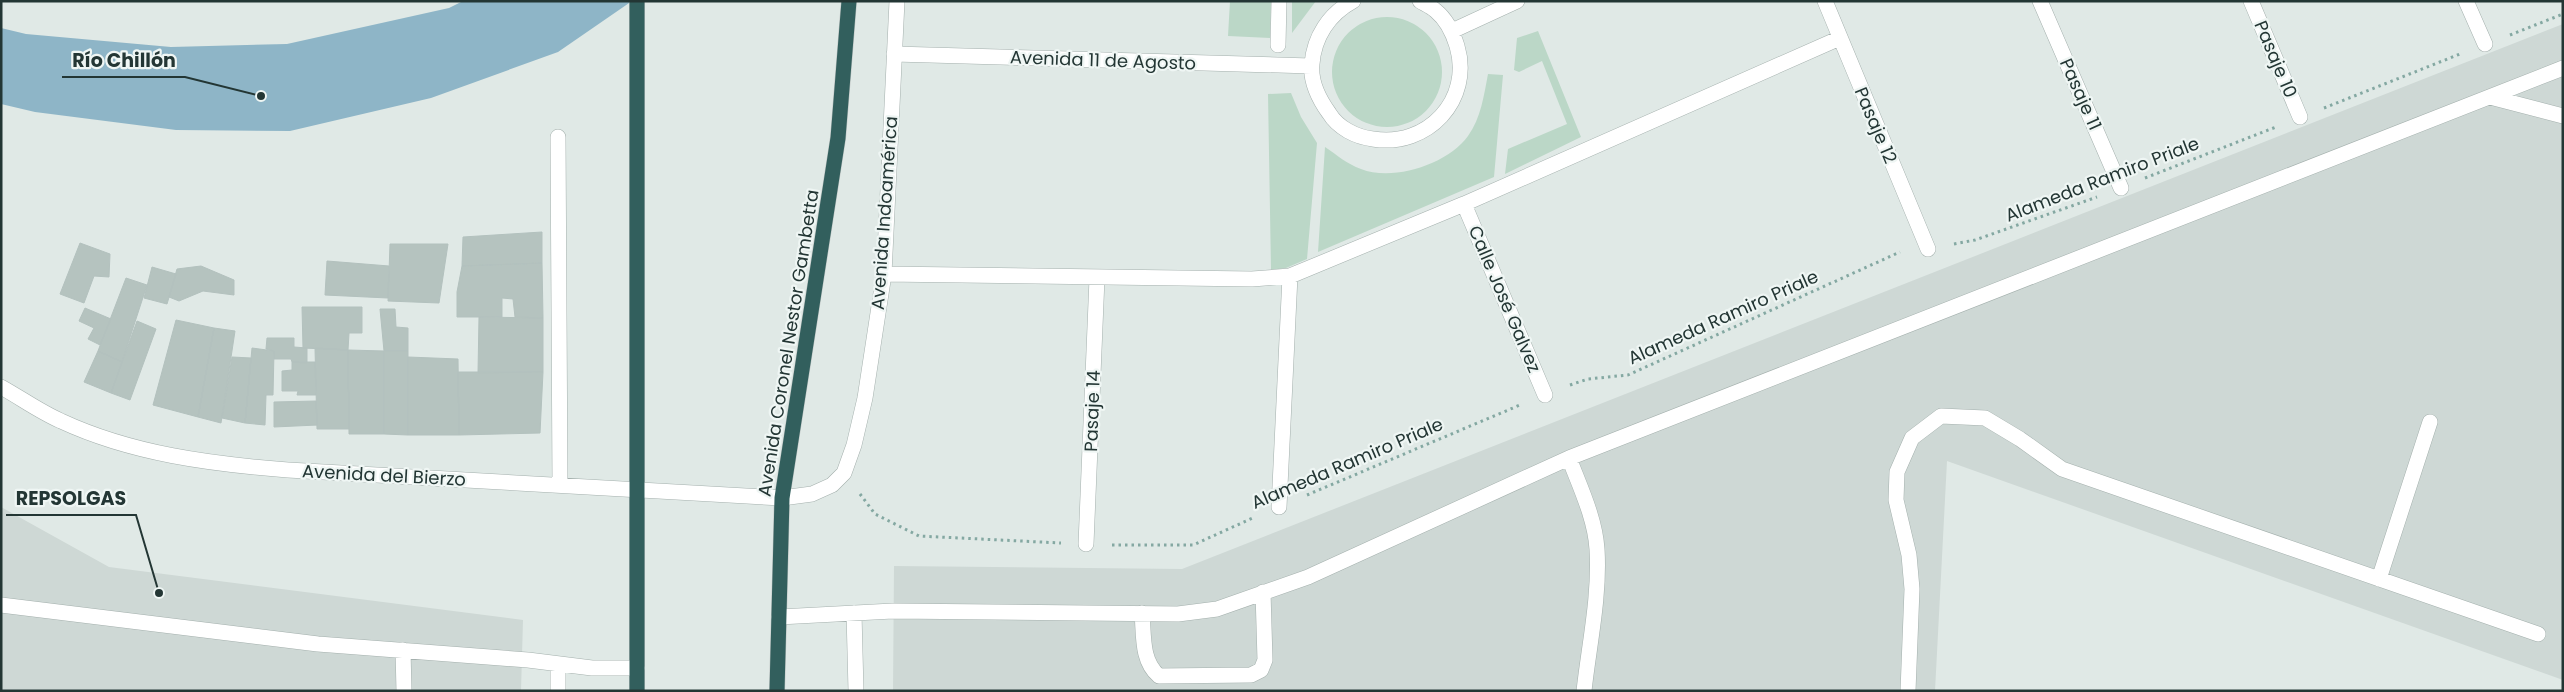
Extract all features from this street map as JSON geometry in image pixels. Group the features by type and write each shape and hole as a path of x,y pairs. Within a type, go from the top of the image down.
{"highway":[{"path":"637,1 637,691"},
{"name":"Avenida Coronel Nestor Gambetta","path":"776,691 782,498 838,138 849,1"}],"street":[{"name":"Avenida Indoamérica","path":"844,473 854,445 865,398 884,274 897,1"},
{"path":"1278,45 1279,1"},
{"path":"1353,1 1342,7 1326,23 1315,44 1311,66 1317,96 1334,121 1359,137 1390,142 1419,134 1443,116 1458,90 1461,60 1452,31 1436,11 1420,1"},
{"path":"1452,31 1517,1"},
{"name":"Pasaje 12","path":"1825,1 1928,249"},
{"name":"Pasaje 11","path":"2040,1 2121,188"},
{"name":"Pasaje 10","path":"2251,1 2300,117"},
{"path":"2466,1 2485,44"},
{"path":"884,274 1252,280 1290,276 1464,204 1840,38"},
{"name":"Avenida 11 de Agosto","path":"894,54 1311,66"},
{"path":"779,617 894,611 1178,614 1217,608 1308,577 1569,458 2563,68"},
{"path":"2490,97 2563,116"},
{"path":"558,137 560,484"},
{"name":"Calle José Galvez","path":"1464,204 1545,395"},
{"path":"1278,507 1290,276"},
{"name":"Pasaje 14","path":"1086,544 1097,278"},
{"name":"Avenida del Bierzo","path":"1,386 60,421 126,445 210,464 782,498"},
{"path":"1908,691 1912,589 1909,556 1896,500 1897,472 1912,438 1941,416 1985,418 2020,439 2062,469 2538,634"},
{"path":"2379,579 2430,422"},
{"path":"1569,458 1590,515 1597,548 1596,584 1584,691"},
{"path":"782,498 812,494 832,485 844,473"},
{"path":"1142,613 1147,660 1150,669 1159,676 1251,675 1260,670 1266,660 1263,592"},
{"path":"1,605 318,644 404,650 592,668 637,668"},
{"path":"854,613 856,691"},
{"path":"404,650 404,691"},
{"path":"558,664 558,691"}],"path":[{"name":"Alameda Ramiro Priale","path":"844,473 875,514 919,536 1086,544 1193,545 1278,507 1545,395 1588,379 1628,376 1902,251 1928,249 1975,240 2121,188 2563,14"}],"shaded area":[{"path":"2563,24 2563,680 1947,461 1935,691 893,691 894,566 1182,569"},
{"path":"1,507 109,567 523,620 521,691 1,691"}],"green space":[{"path":"1230,1 1271,1 1270,38 1228,36"},
{"path":"1292,1 1316,1 1292,33"},
{"path":"1387,17 1408,21 1426,33 1438,51 1442,72 1438,93 1426,111 1408,123 1387,127 1366,123 1348,111 1336,93 1332,72 1336,51 1348,33 1366,21"},
{"path":"1538,31 1581,137 1505,174 1508,149 1567,124 1542,61 1519,72 1514,70 1517,38"},
{"path":"1488,74 1503,75 1494,177 1318,252 1325,147 1351,165 1374,172 1404,172 1434,162 1459,146 1468,136 1476,122"},
{"path":"1291,93 1301,117 1317,143 1307,259 1286,268 1271,270 1268,94"}],"water":[{"path":"463,1 632,1 558,52 431,98 290,131 176,130 35,112 1,104 1,28 26,34 171,47 287,44 449,8"}],"building":[{"path":"542,232 542,263 462,266 463,237"},
{"path":"80,243 110,254 109,277 94,276 84,303 60,294"},
{"path":"390,244 448,244 439,303 388,301"},
{"path":"327,261 389,266 388,298 325,295"},
{"path":"542,263 543,318 515,317 513,299 502,298 502,317 457,317 457,292 462,266"},
{"path":"201,266 234,280 234,295 203,291 179,301 169,297 177,269"},
{"path":"152,267 176,274 167,304 144,298"},
{"path":"126,278 147,285 122,362 98,351"},
{"path":"302,307 362,307 362,333 349,333 348,350 303,348"},
{"path":"85,308 111,319 100,345 88,339 94,328 79,321"},
{"path":"380,309 395,309 396,327 408,328 408,351 384,351"},
{"path":"479,317 543,318 543,372 478,373"},
{"path":"176,320 214,328 198,417 153,405"},
{"path":"137,321 156,329 130,400 111,393"},
{"path":"214,328 235,331 221,423 198,417"},
{"path":"267,338 294,338 294,347 307,348 307,363 292,362 291,359 274,359 274,351 266,349"},
{"path":"252,348 274,351 273,395 266,395 265,425 245,423"},
{"path":"315,348 348,350 349,429 317,429"},
{"path":"348,350 384,351 384,434 349,434"},
{"path":"98,351 122,362 111,393 84,382"},
{"path":"384,351 408,351 408,435 384,434"},
{"path":"232,357 251,358 245,423 222,418"},
{"path":"408,357 458,359 459,435 408,435"},
{"path":"292,362 315,362 316,395 297,395 298,391 282,391 282,371 292,370"},
{"path":"458,372 543,372 540,433 459,435"},
{"path":"316,401 317,425 274,427 274,402"}],"place":[{"name":"Río Chillón","path":"261,96"},
{"name":"REPSOLGAS","path":"159,593"}]}
